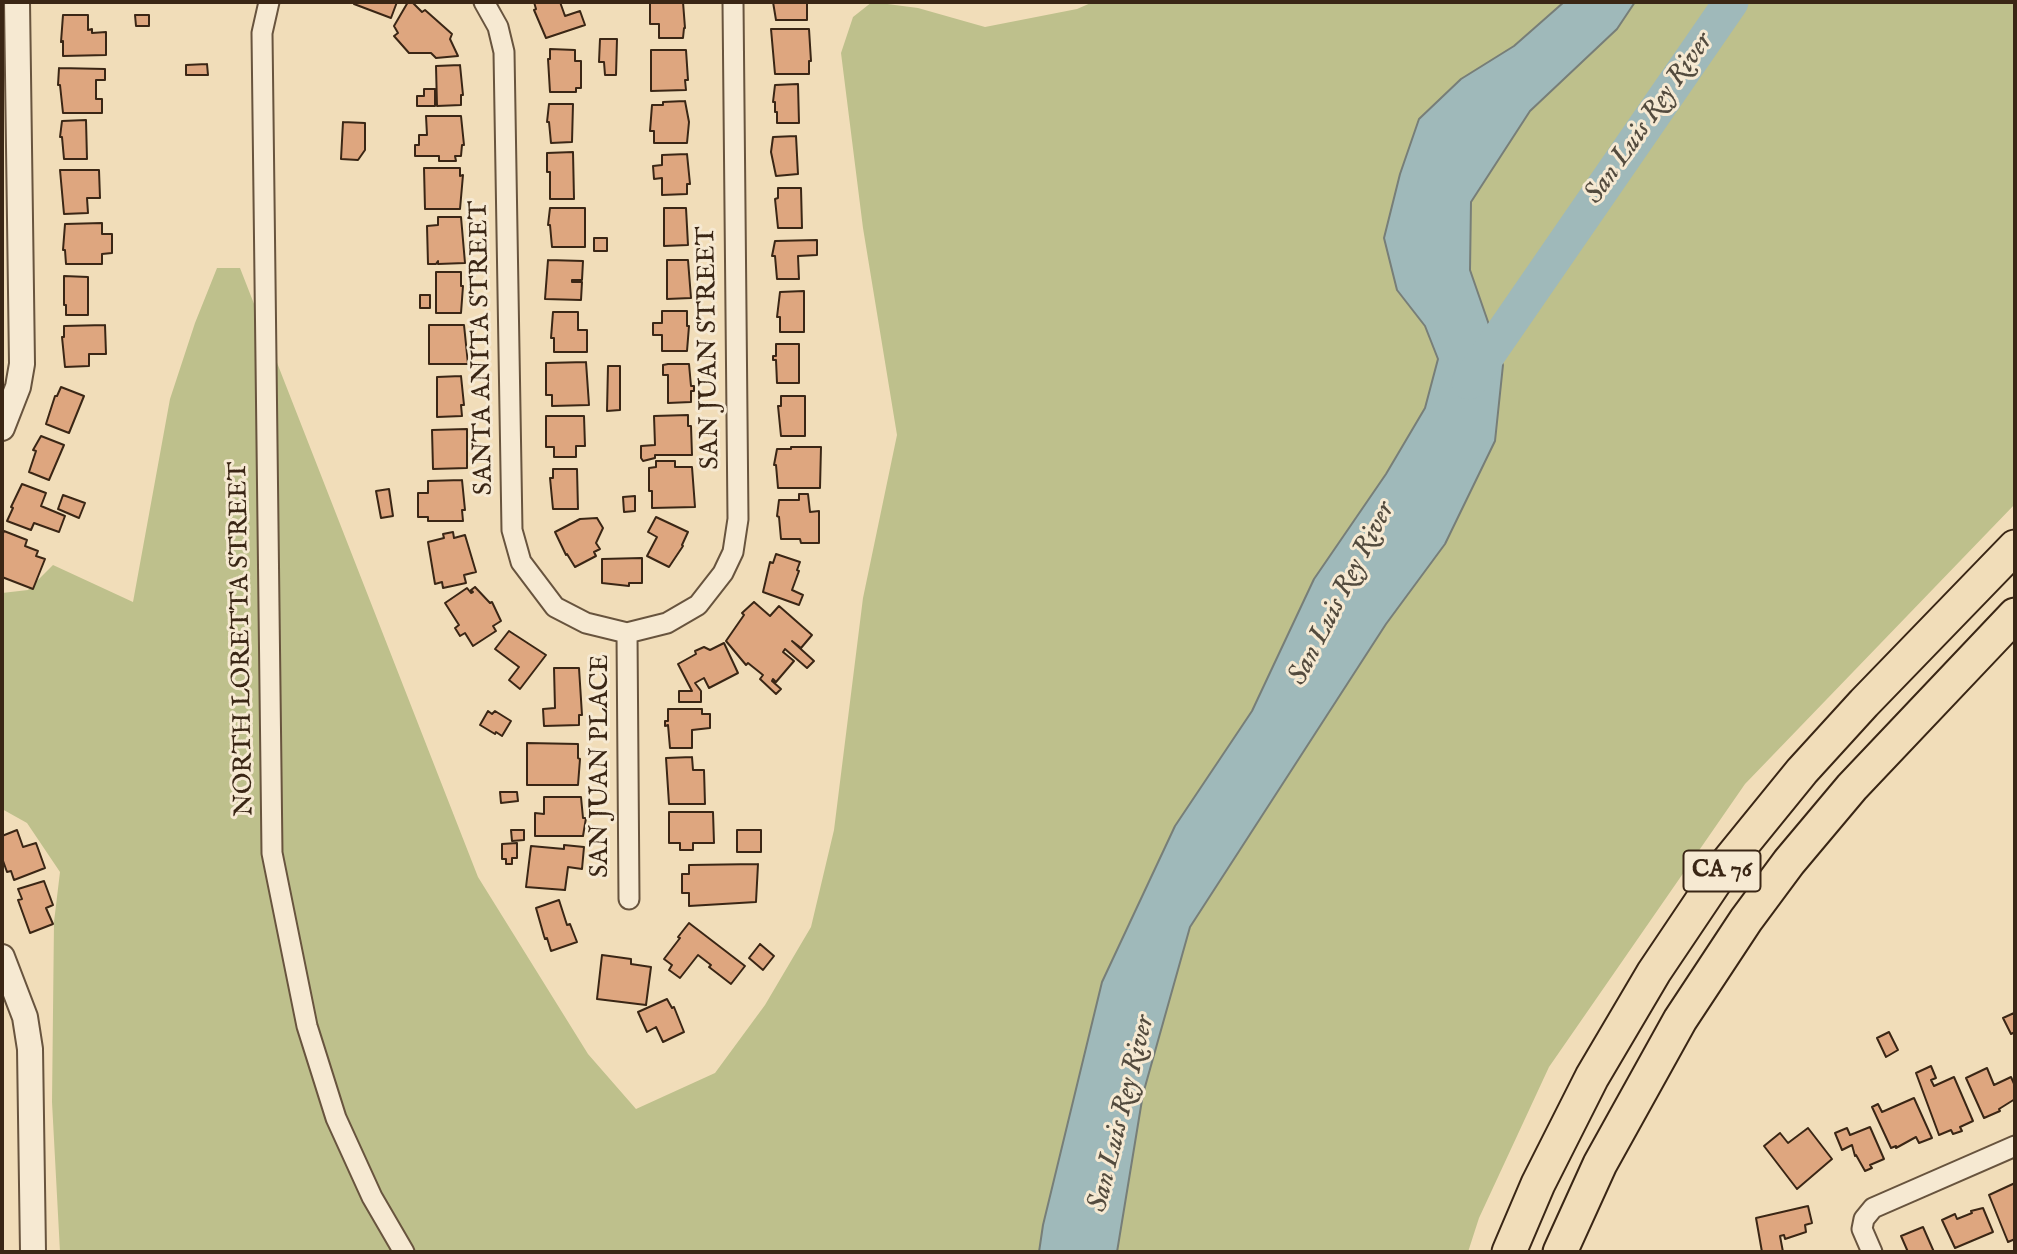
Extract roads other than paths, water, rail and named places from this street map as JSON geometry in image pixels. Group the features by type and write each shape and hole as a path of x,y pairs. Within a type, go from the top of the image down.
{"highway":[{"name":"CA 76","path":"1509,1252 1538,1184 1592,1077 1654,972 1728,862 1811,761 2015,547"},
{"name":"CA 76","path":"1560,1252 1600,1164 1680,1020 1746,920 1789,862 1852,787 2015,615"}],"street":[{"path":"2,428 18,387 22,364 16,2"},
{"name":"NORTH LORETTA STREET","path":"269,2 262,33 272,853 307,1026 336,1118 372,1196 404,1252"},
{"name":"SANTA ANITA STREET","path":"484,2 498,27 504,52 512,530 521,562 555,607 586,624 627,633"},
{"name":"SAN JUAN STREET","path":"627,633 667,623 698,605 723,573 733,552 737,530 733,2"},
{"name":"SAN JUAN PLACE","path":"627,633 629,899"},
{"path":"2,957 25,1017 30,1049 33,1252"},
{"path":"1872,1252 1862,1229 1864,1220 1873,1208 2015,1146"}],"water":[{"path":"1564,2 1635,2 1617,29 1530,111 1471,202 1470,270 1503,365 1495,441 1445,544 1386,624 1190,927 1143,1094 1117,1252 1039,1252 1043,1225 1102,982 1175,826 1252,711 1314,579 1386,474 1425,408 1438,359 1425,326 1397,290 1384,238 1400,174 1419,119 1461,79 1514,46"}],"waterway":[{"name":"San Luis Rey River","path":"1469,382 1731,2"}]}
